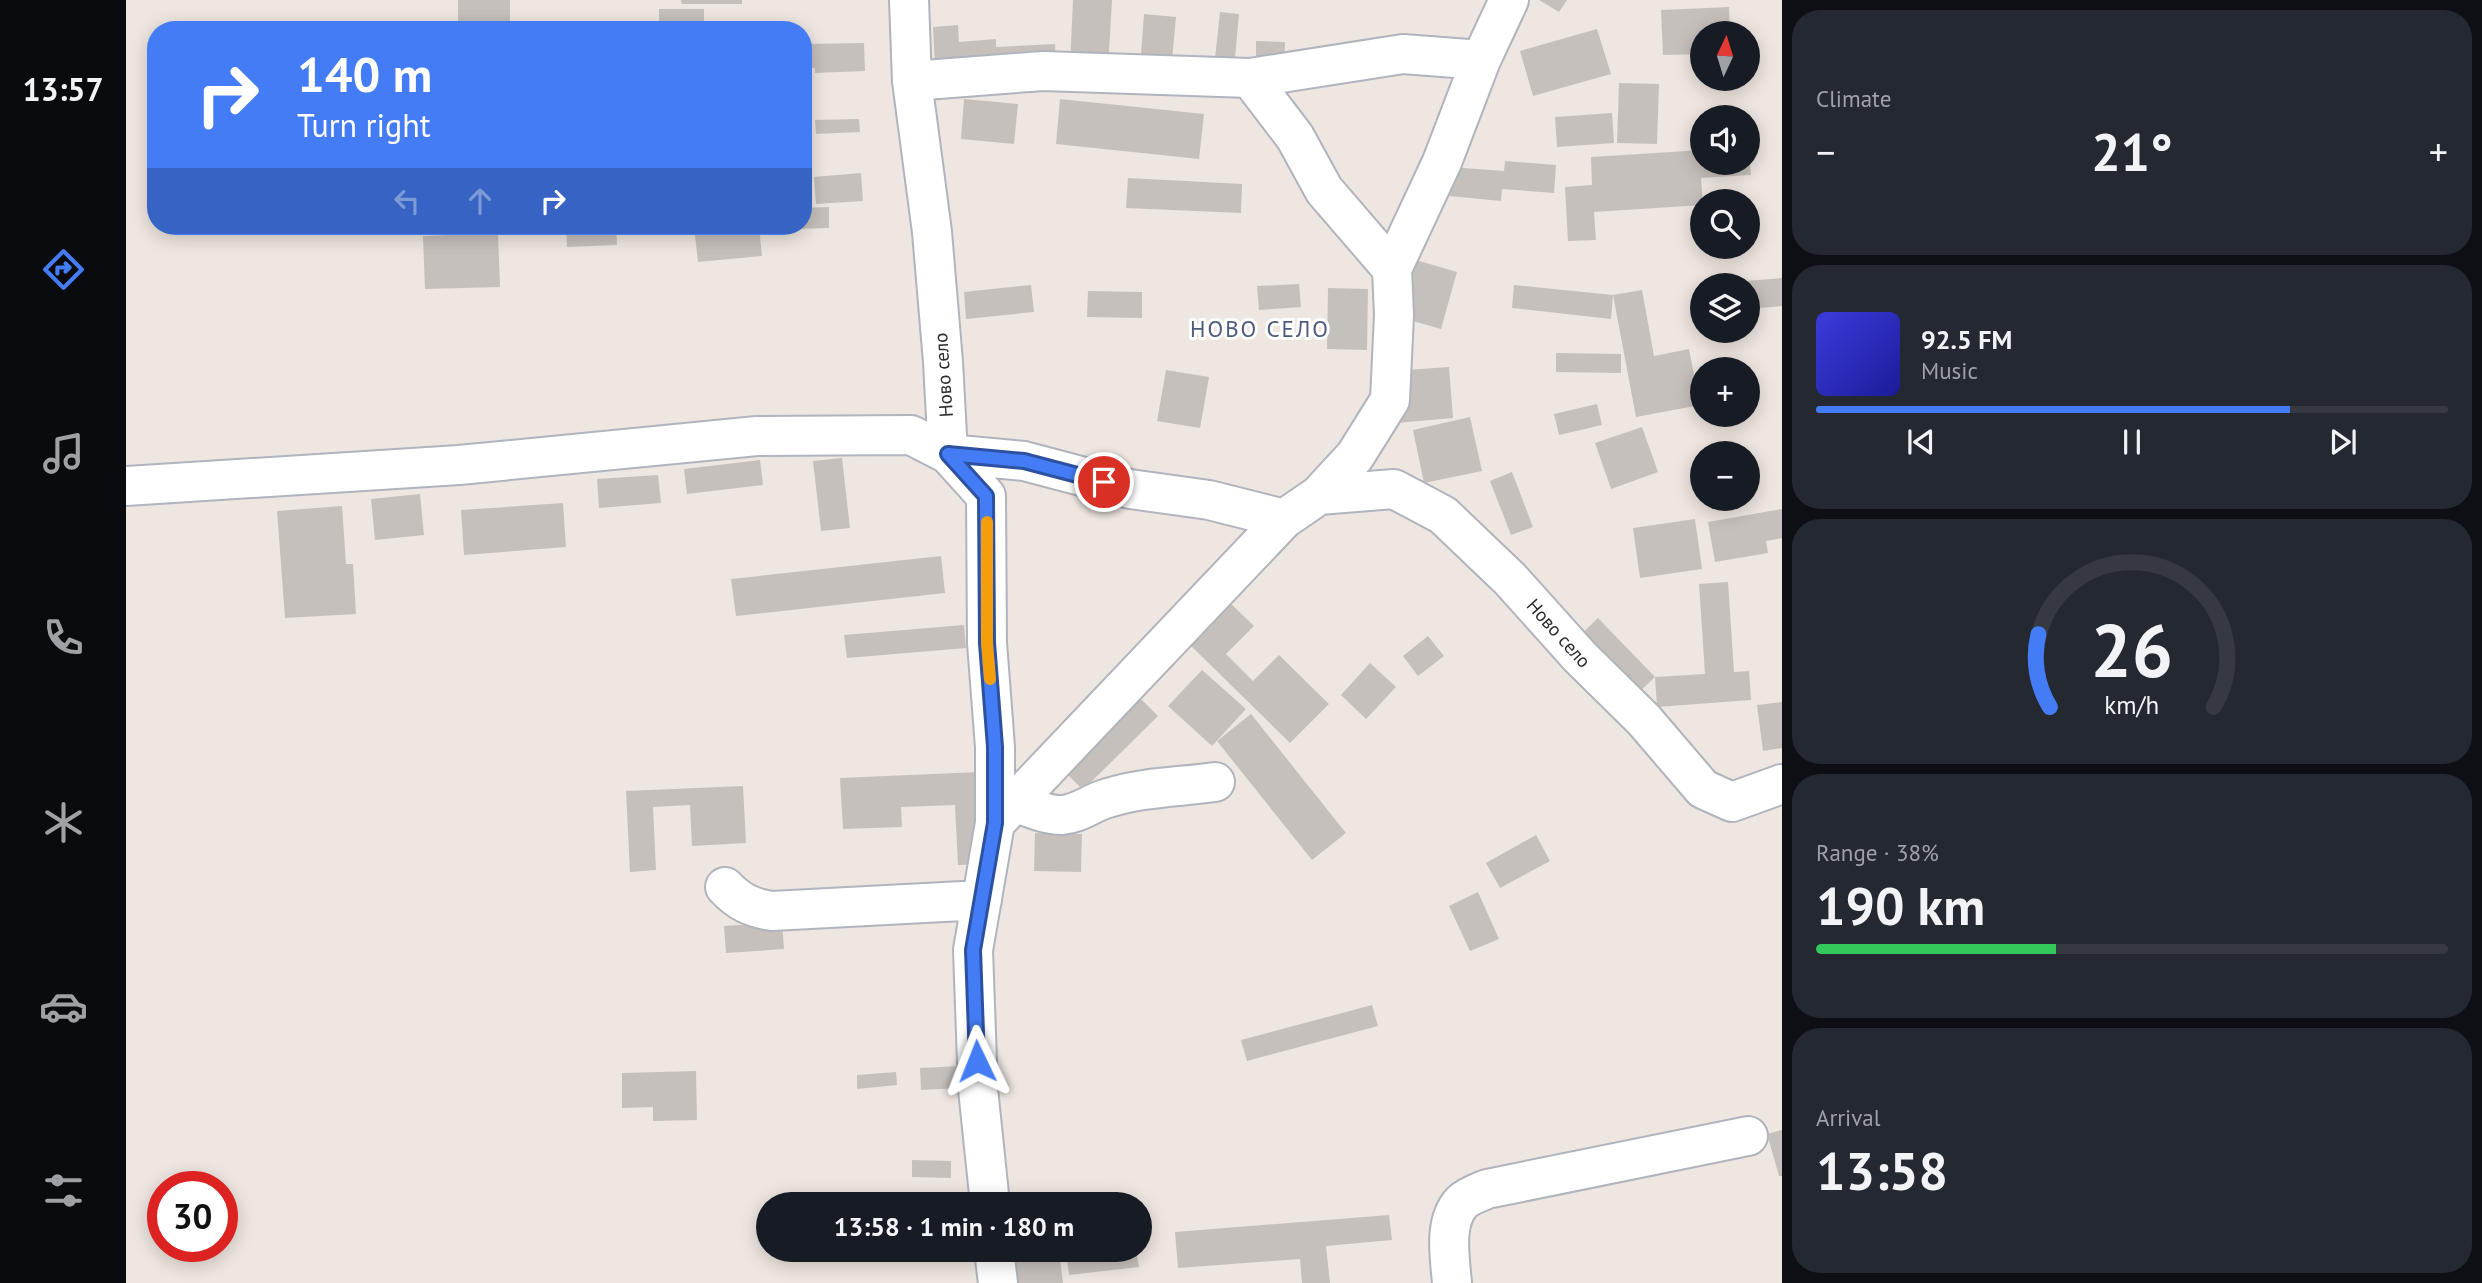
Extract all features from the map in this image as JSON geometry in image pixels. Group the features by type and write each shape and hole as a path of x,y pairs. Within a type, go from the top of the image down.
{"street":[{"name":"Ново село","path":"909,0 912,81 932,232 948,454"},
{"name":"Ново село","path":"1005,812 1284,519 1319,495 1355,456 1390,400 1394,315 1392,269 1442,162 1481,60 1509,0"},
{"path":"912,81 1043,71 1250,78 1403,54 1481,60"},
{"path":"1250,78 1295,137 1324,190 1392,269"},
{"path":"126,486 459,465 757,436 911,435 948,454 986,496 987,643 995,747 1005,812 982,900 973,950 978,1089 989,1192"},
{"path":"948,454 1024,461 1130,489 1209,500 1284,519"},
{"name":"Ново село","path":"1319,495 1394,489 1443,515 1510,579 1580,657 1644,720 1703,789 1732,802 1782,785"},
{"path":"1005,812 1033,810 1063,815 1081,810 1105,798 1215,782"},
{"path":"725,887 744,903 757,909 772,911 982,900"},
{"path":"1452,1283 1449,1251 1451,1222 1463,1201 1487,1189 1748,1136"},
{"path":"995,1262 998,1283"}],"building":[{"path":"458,0 510,0 510,21 458,21"},
{"path":"681,0 742,0 742,4 682,4"},
{"path":"1073,0 1112,0 1108,68 1070,66"},
{"path":"1539,0 1567,0 1559,12"},
{"path":"1729,7 1730,21 1690,21 1690,54 1663,55 1661,10"},
{"path":"659,9 704,9 704,21 659,21"},
{"path":"1220,12 1239,14 1234,69 1214,68"},
{"path":"1144,14 1176,17 1171,71 1140,68"},
{"path":"958,25 959,42 996,39 996,47 1055,44 1056,61 935,68 933,27"},
{"path":"1597,29 1611,74 1533,96 1520,51"},
{"path":"1256,41 1285,42 1284,69 1256,68"},
{"path":"864,43 865,71 815,73 815,68 812,68 812,44"},
{"path":"1619,83 1659,84 1657,144 1617,143"},
{"path":"964,99 1018,104 1014,144 961,139"},
{"path":"1060,99 1204,114 1199,159 1056,144"},
{"path":"1612,113 1614,143 1557,147 1555,117"},
{"path":"859,119 860,132 816,134 815,120"},
{"path":"1690,151 1690,175 1751,175 1701,178 1702,189 1690,189 1690,206 1594,212 1596,240 1568,241 1565,187 1592,185 1591,157"},
{"path":"1505,161 1556,165 1554,193 1502,189 1501,201 1449,196 1451,167 1504,171"},
{"path":"861,173 863,201 816,204 814,177"},
{"path":"1128,178 1242,184 1241,213 1126,208"},
{"path":"829,207 829,228 812,229 812,208"},
{"path":"498,235 500,287 425,289 423,236"},
{"path":"566,235 616,235 617,245 567,247"},
{"path":"695,235 760,235 762,256 698,262"},
{"path":"1416,260 1457,272 1441,329 1399,317"},
{"path":"1782,278 1782,306 1760,308 1760,280"},
{"path":"1299,284 1301,307 1259,310 1257,286"},
{"path":"1031,285 1034,312 966,319 964,292"},
{"path":"1514,285 1613,295 1611,319 1512,308"},
{"path":"1328,288 1368,289 1367,350 1327,349"},
{"path":"1642,290 1654,356 1689,349 1690,407 1636,417 1613,295"},
{"path":"1088,291 1142,292 1142,318 1087,317"},
{"path":"1556,353 1621,354 1621,373 1556,372"},
{"path":"1449,367 1453,418 1396,423 1393,371"},
{"path":"1166,370 1209,377 1200,428 1157,421"},
{"path":"1597,404 1602,425 1559,435 1554,414"},
{"path":"1470,417 1482,471 1424,483 1413,430"},
{"path":"1642,427 1658,472 1611,489 1595,443"},
{"path":"842,458 850,528 821,531 813,461"},
{"path":"760,460 763,485 687,494 684,469"},
{"path":"1512,472 1533,527 1511,535 1490,481"},
{"path":"658,475 661,503 599,508 597,479"},
{"path":"420,494 424,535 375,540 371,499"},
{"path":"563,503 566,547 464,555 461,510"},
{"path":"342,506 346,564 353,564 356,614 285,618 277,511"},
{"path":"1782,509 1782,538 1766,541 1768,553 1715,562 1708,522"},
{"path":"1695,519 1702,569 1640,578 1633,528"},
{"path":"941,556 945,593 736,616 731,579"},
{"path":"1728,582 1734,672 1749,671 1751,700 1657,707 1655,677 1705,674 1699,584"},
{"path":"1225,598 1254,626 1226,654 1253,681 1279,655 1329,704 1290,743 1184,639"},
{"path":"1598,618 1655,677 1629,702 1572,643"},
{"path":"964,625 966,648 847,658 844,635"},
{"path":"1428,636 1444,656 1418,676 1403,656"},
{"path":"1370,663 1396,687 1366,719 1341,695"},
{"path":"1202,670 1246,709 1212,746 1168,706"},
{"path":"1140,698 1158,716 1083,790 1064,771"},
{"path":"1782,702 1782,748 1763,751 1757,705"},
{"path":"1251,714 1346,833 1312,860 1217,741"},
{"path":"979,772 983,864 958,865 955,805 901,807 902,827 843,829 840,778"},
{"path":"743,786 746,843 692,846 690,805 653,807 656,870 630,872 626,791"},
{"path":"1035,833 1082,834 1081,872 1034,871"},
{"path":"1536,835 1550,861 1500,888 1486,863"},
{"path":"1478,892 1499,939 1470,951 1449,906"},
{"path":"782,922 784,949 726,953 724,926"},
{"path":"1372,1005 1378,1026 1247,1061 1241,1040"},
{"path":"960,1066 960,1088 921,1090 920,1068"},
{"path":"696,1071 697,1120 653,1121 653,1107 622,1108 622,1073"},
{"path":"896,1072 897,1085 857,1089 857,1075"},
{"path":"1782,1130 1782,1176 1779,1176 1767,1134"},
{"path":"912,1160 951,1161 951,1178 912,1177"},
{"path":"1389,1215 1392,1240 1326,1246 1330,1283 1302,1283 1300,1259 1178,1268 1175,1232"},
{"path":"1004,1262 1060,1262 1063,1283 1007,1283"},
{"path":"1067,1262 1138,1262 1139,1267 1069,1275"}],"slow traffic":[{"path":"987,522 987,643 990,679"}],"district":[{"name":"НОВО СЕЛО","path":"1260,328"}],"route":[{"path":"977,1061 973,950 995,823 995,747 987,643 986,496 948,454 1024,461 1104,482"}]}
